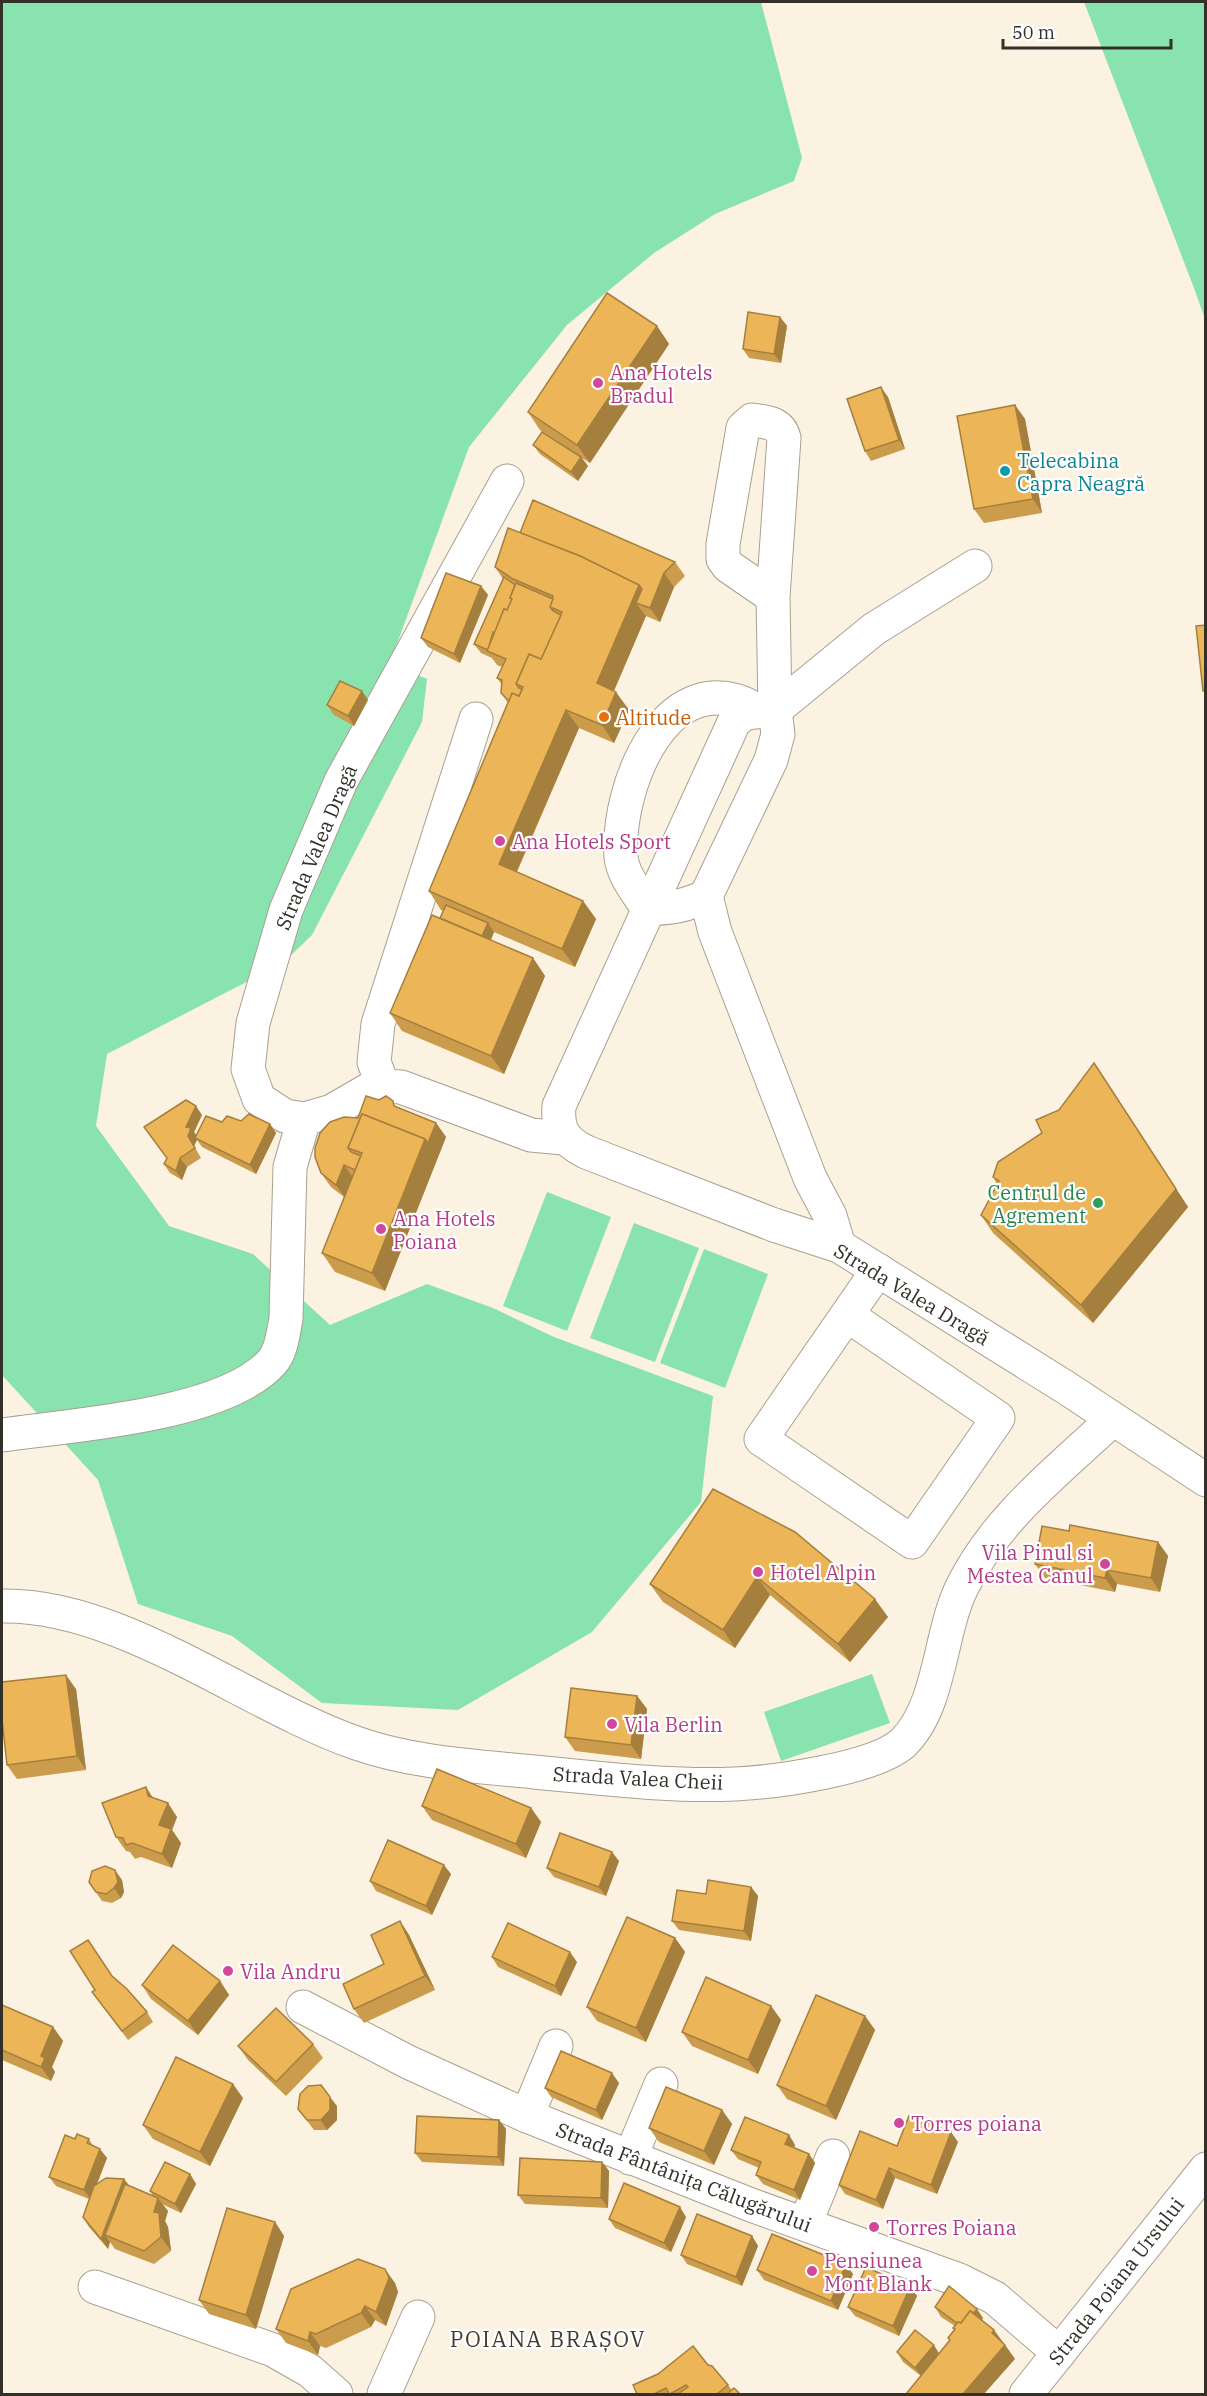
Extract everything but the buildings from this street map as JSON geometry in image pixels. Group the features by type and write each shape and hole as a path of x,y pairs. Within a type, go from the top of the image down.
{"street":[{"name":"Strada Valea Dragă","path":"304,1119 285,1116 259,1099 248,1069 253,1023 286,910 341,781 507,481"},
{"path":"564,1138 558,1122 559,1106 734,722 745,713 766,710 874,629 975,566"},
{"path":"772,597 766,710 778,734 771,760 706,896 715,932 810,1178 830,1216 839,1246"},
{"path":"648,909 629,880 621,858 623,828 632,783 648,749 677,709 706,696 739,699 766,710"},
{"path":"2,1435 91,1426 179,1407 253,1379 273,1361 282,1341 286,1319 290,1167 304,1119 332,1111 370,1089 383,1086 374,1062 378,1024 476,719"},
{"path":"648,909 682,906 706,896"},
{"name":"Strada Valea Dragă","path":"383,1086 401,1087 531,1135 564,1138 586,1152 774,1225 839,1246 1206,1480"},
{"path":"774,1225 793,1216 802,1204 810,1178"},
{"path":"847,1315 998,1418 912,1542 761,1439 878,1270"},
{"name":"Strada Valea Cheii","path":"2,1606 63,1614 114,1630 168,1653 311,1725 392,1754 432,1761 674,1783 735,1784 797,1777 880,1757 901,1744 915,1729 926,1707 961,1590 976,1562 998,1530 1028,1497 1113,1419"},
{"name":"Strada Fântânița Călugărului","path":"303,2007 408,2062 527,2116 630,2158 959,2280 986,2294 1029,2325 1059,2353"},
{"path":"527,2116 556,2046"},
{"path":"630,2158 661,2084"},
{"path":"805,2224 833,2156"},
{"name":"Strada Poiana Ursului","path":"1026,2394 1206,2169"},
{"path":"95,2287 273,2350 310,2372 336,2394"},
{"path":"384,2394 418,2317"}],"green space":[{"path":"2,2 761,2 802,158 794,181 715,214 654,253 567,325 469,447 390,663 427,679 422,722 312,935 283,963 107,1054 96,1126 169,1226 253,1254 330,1325 427,1284 493,1308 554,1337 713,1396 701,1502 592,1632 458,1710 322,1703 232,1636 138,1604 98,1480 2,1375"},
{"path":"1084,2 1205,2 1205,319 1194,288"},
{"path":"547,1192 611,1217 567,1331 503,1306"},
{"path":"634,1223 699,1248 655,1362 590,1338"},
{"path":"704,1249 768,1274 725,1388 660,1363"},
{"path":"872,1674 890,1723 781,1761 764,1712"}],"place":[{"name":"Ana Hotels Bradul","path":"598,383"},
{"name":"Telecabina Capra Neagră","path":"1005,471"},
{"name":"Altitude","path":"604,717"},
{"name":"Ana Hotels Sport","path":"500,841"},
{"name":"Centrul de Agrement","path":"1098,1203"},
{"name":"Ana Hotels Poiana","path":"381,1229"},
{"name":"Vila Pinul si Mestea Canul","path":"1105,1564"},
{"name":"Hotel Alpin","path":"758,1572"},
{"name":"Vila Berlin","path":"612,1724"},
{"name":"Vila Andru","path":"228,1971"},
{"name":"Torres poiana","path":"899,2123"},
{"name":"Torres Poiana","path":"874,2227"},
{"name":"Pensiunea Mont Blank","path":"812,2271"}],"district":[{"name":"POIANA BRAȘOV","path":"548,2338"}]}
